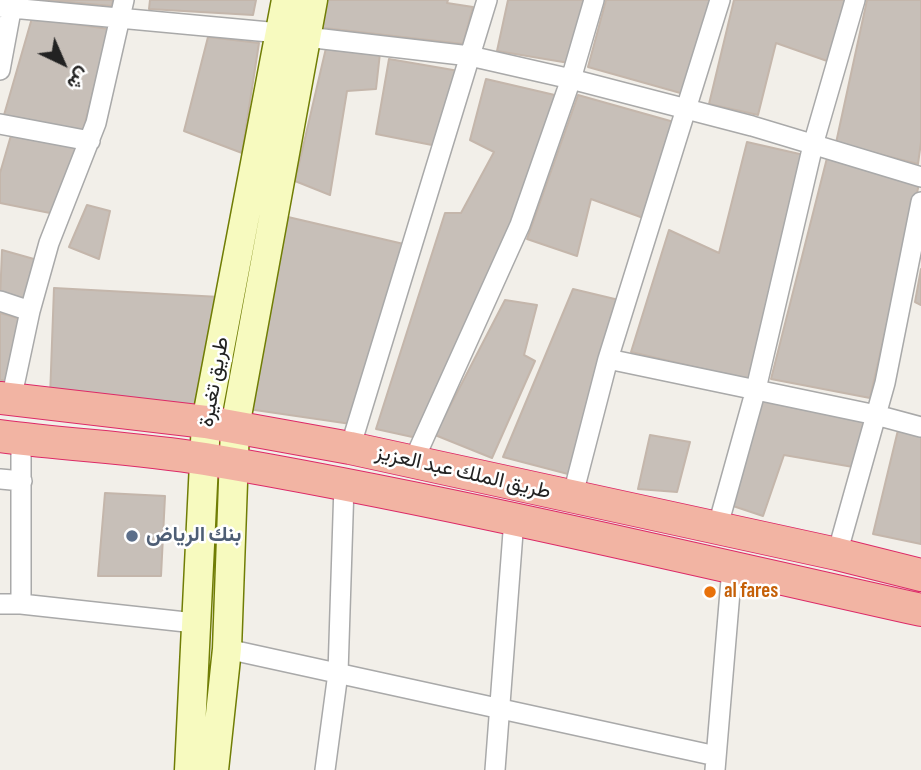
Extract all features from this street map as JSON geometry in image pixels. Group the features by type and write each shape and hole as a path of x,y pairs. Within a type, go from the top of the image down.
{"highway":[{"name":"طريق الملك عبد العزيز","path":"6,399 220,425 350,448 921,575"},
{"name":"طريق الملك عبد العزيز","path":"10,438 219,463 344,485 514,519 921,610"}],"main road":[{"name":"طريق تغيرة","path":"286,0 293,35"},
{"name":"طريق تغيرة","path":"212,770 227,649 219,463 220,425 293,35 313,0"},
{"name":"طريق تغيرة","path":"212,770 195,623 219,463"}],"street":[{"path":"350,448 487,0"},
{"path":"414,462 520,225 571,79 594,0"},
{"path":"572,498 608,359 720,0"},
{"path":"716,529 756,389 813,145 855,0"},
{"path":"0,70 9,5 122,9 293,35 470,56 685,109 921,177"},
{"path":"6,399 49,243 96,123 122,9"},
{"path":"0,124 90,141"},
{"path":"836,554 876,415 921,202"},
{"path":"0,301 30,311"},
{"path":"608,359 876,415 921,427"},
{"path":"10,438 22,481 22,604"},
{"path":"0,479 22,481"},
{"path":"325,770 338,673 344,485"},
{"path":"495,770 514,519"},
{"path":"227,649 501,709 716,763 732,568"},
{"path":"0,604 22,604 195,623"}],"building":[{"path":"45,0 113,0 112,6"},
{"path":"150,0 256,0 253,15 149,9"},
{"path":"321,0 448,0 447,3 473,7 463,44 316,27"},
{"path":"508,0 585,0 569,63 497,51"},
{"path":"606,0 714,0 684,94 588,67"},
{"path":"734,0 846,0 830,62 776,43 758,115 709,104"},
{"path":"867,0 921,0 921,142 918,164 836,143"},
{"path":"32,18 109,29 83,131 4,115"},
{"path":"208,37 259,43 242,153 184,131"},
{"path":"326,48 380,53 376,89 347,91 330,195 295,181"},
{"path":"389,59 459,71 437,146 376,134"},
{"path":"486,79 559,96 510,229 417,438 376,429 445,213 461,213 494,152 470,140"},
{"path":"578,95 674,122 646,219 591,199 577,256 527,239"},
{"path":"12,132 80,147 55,214 0,203 0,173"},
{"path":"747,142 804,155 750,380 631,352 669,230 719,253"},
{"path":"827,158 919,184 870,398 771,379"},
{"path":"87,205 110,211 99,259 69,247"},
{"path":"288,217 408,245 351,424 248,409"},
{"path":"2,250 41,261 29,308 0,299"},
{"path":"921,269 921,305 915,302"},
{"path":"54,288 220,297 201,417 50,397"},
{"path":"573,289 619,300 568,474 503,457"},
{"path":"505,300 537,305 524,355 535,361 492,458 435,435"},
{"path":"0,313 28,321 15,382 0,380"},
{"path":"761,398 868,423 853,467 784,455 763,516 733,506"},
{"path":"898,430 921,436 921,544 873,534"},
{"path":"650,435 690,442 677,492 638,489"},
{"name":"بنك الرياض","path":"105,493 165,496 161,576 98,576"}],"place":[{"name":"بنك الرياض","path":"132,536"},
{"name":"al fares","path":"710,592"}]}
